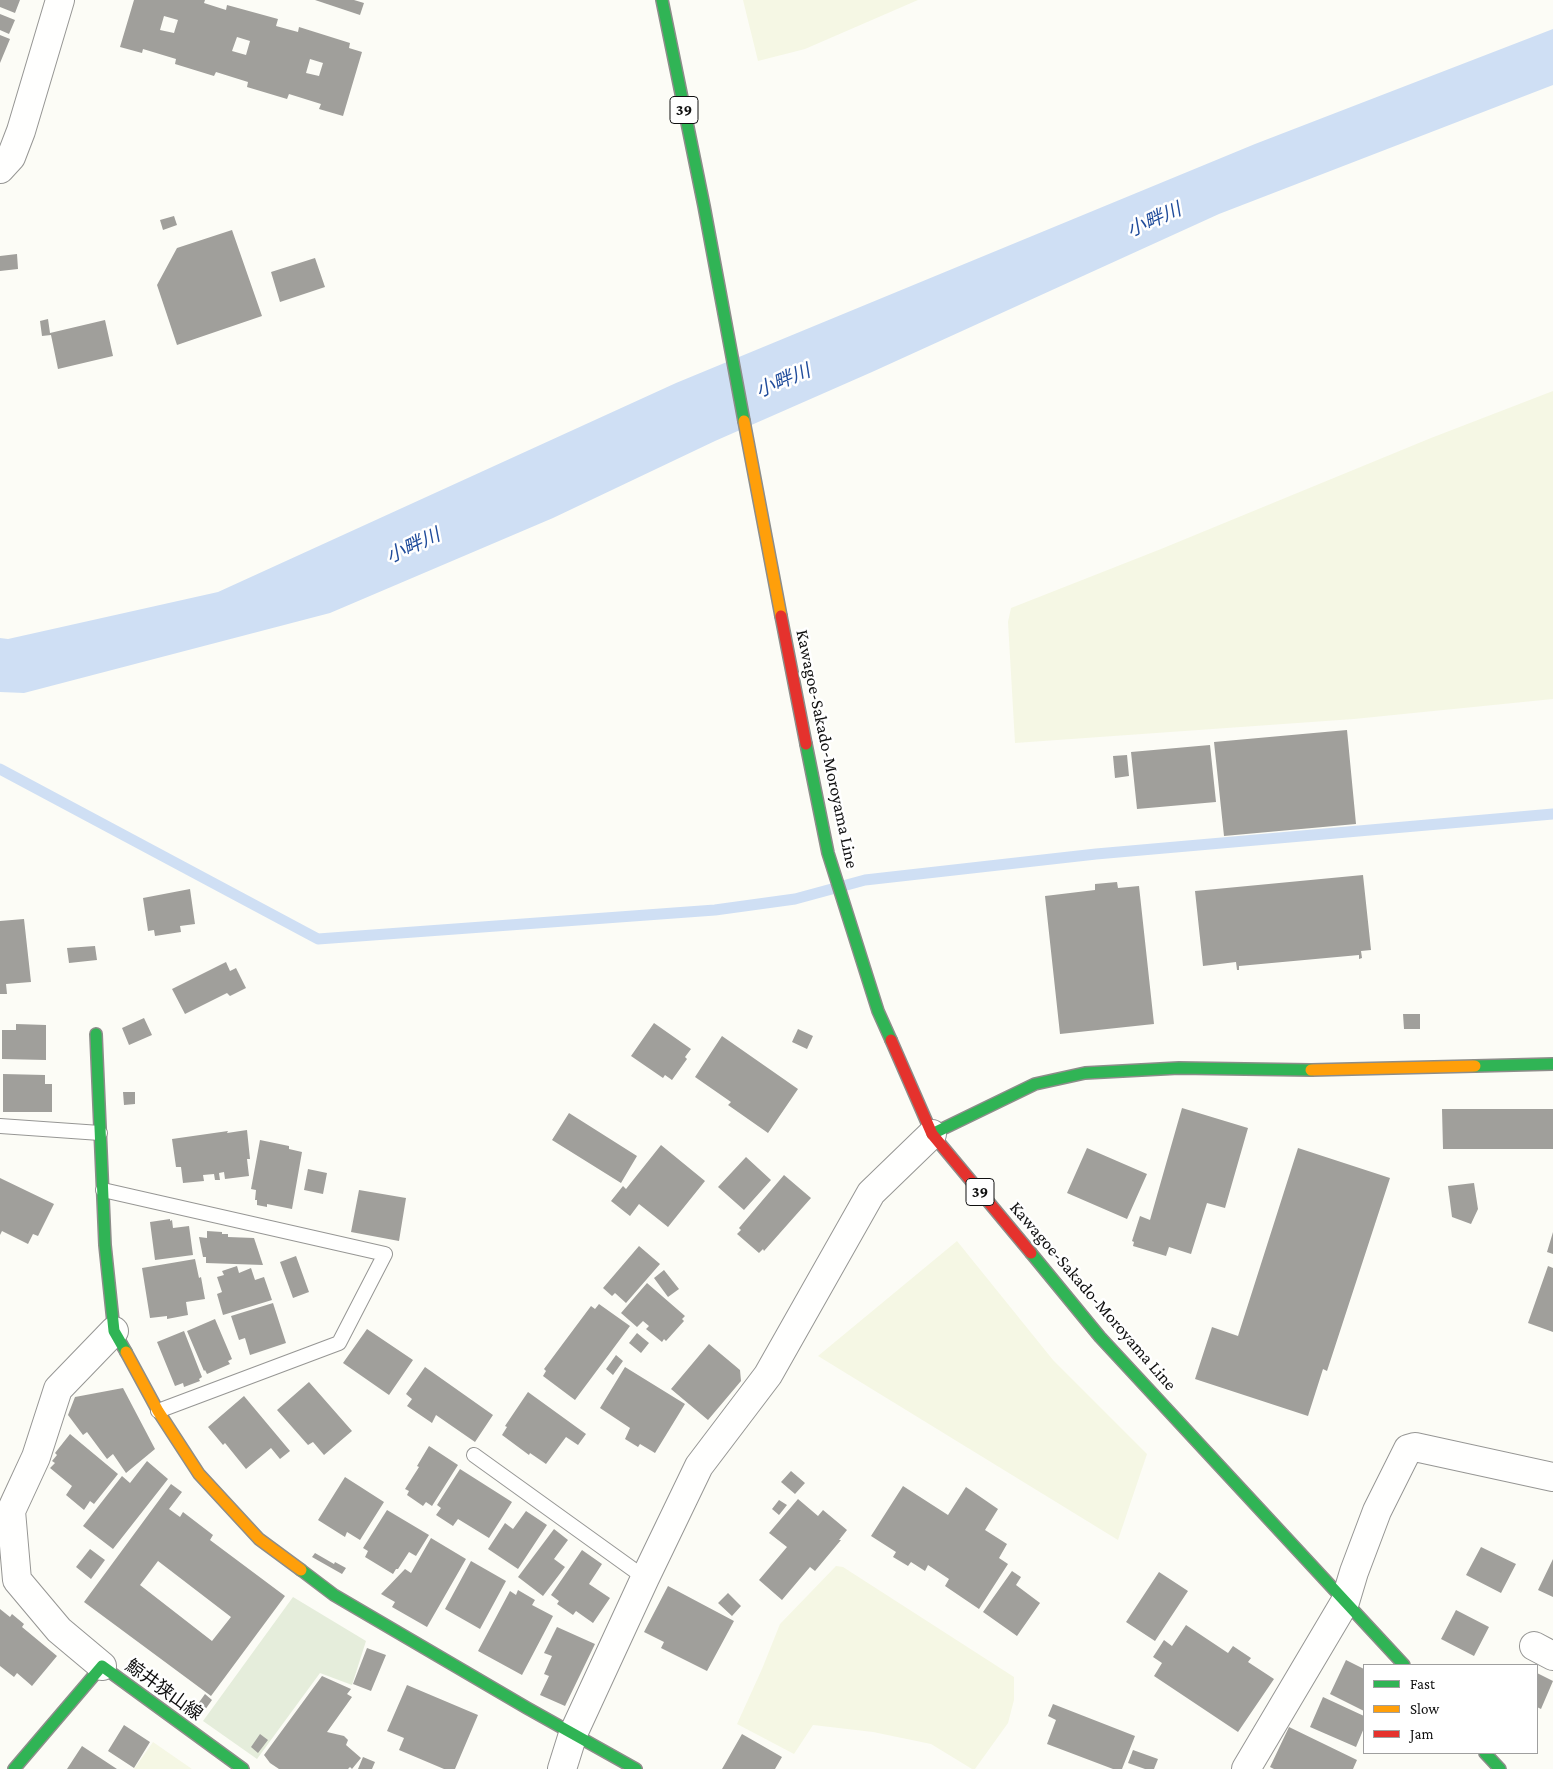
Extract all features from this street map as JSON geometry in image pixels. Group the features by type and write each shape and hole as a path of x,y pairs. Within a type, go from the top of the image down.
{"main road":[{"name":"Kawagoe-Sakado-Moroyama Line","path":"662,0 707,219 780,611 828,853 878,1011 932,1134 1100,1337 1403,1664"},
{"path":"96,1034 105,1245 114,1331 158,1411 199,1474 259,1540 334,1594 636,1769"},
{"path":"932,1134 1035,1084 1085,1073 1179,1068 1317,1070 1553,1064"},
{"name":"鯨井狭山線","path":"14,1769 102,1666 243,1769"},
{"path":"1486,1754 1500,1769"}],"street":[{"path":"0,170 10,157 21,131 60,0"},
{"path":"562,1769 573,1734 699,1466 768,1374 871,1193 932,1134"},
{"path":"102,1666 59,1630 17,1580 5,1510 36,1456 58,1389 114,1331"},
{"path":"1246,1769 1345,1602 1377,1511 1408,1449 1415,1447 1553,1477"}],"lane":[{"path":"0,1126 100,1133"},
{"path":"103,1190 386,1254 340,1343 158,1411"},
{"path":"474,1455 645,1578"}],"green space":[{"path":"743,0 918,0 805,49 758,61"},
{"path":"1553,391 1553,699 1354,719 1015,743 1008,622 1011,608 1161,549 1431,438"},
{"path":"957,1241 1053,1360 1147,1454 1118,1540 818,1356"},
{"path":"836,1566 843,1567 1014,1677 1014,1700 1008,1723 975,1769 931,1744 873,1732 813,1725 794,1754 737,1724 780,1624"},
{"path":"293,1597 366,1641 352,1685 320,1673 257,1759 203,1721"},
{"path":"153,1742 192,1769 134,1769"}],"water":[{"name":"小畔川","path":"1553,29 1553,85 1219,214 872,372 715,441 553,518 330,613 24,693 0,692 0,638 8,639 218,592 676,383 1255,144"}],"building":[{"path":"0,0 20,0 15,13 0,7"},
{"path":"134,0 205,0 204,3 226,10 227,5 278,19 276,26 298,32 299,27 350,43 349,48 362,52 343,116 319,109 321,104 289,94 287,99 247,87 248,82 216,72 214,76 175,64 176,59 143,49 142,53 120,47","holes":["164,16 178,20 174,33 160,30","237,37 250,41 246,55 232,51","310,59 323,63 319,76 306,73"]},
{"path":"315,0 354,0 364,3 360,15"},
{"path":"0,14 15,20 9,34 0,30"},
{"path":"0,35 10,39 0,63"},
{"path":"174,216 177,225 163,230 160,220"},
{"path":"232,230 262,316 177,345 157,285 177,248"},
{"path":"17,254 18,269 0,271 0,256"},
{"path":"315,258 325,287 280,302 271,272"},
{"path":"48,319 50,333 105,320 113,356 58,369 51,335 42,336 40,321"},
{"path":"1347,730 1356,824 1224,836 1214,742"},
{"path":"1210,745 1216,802 1137,809 1131,752"},
{"path":"1127,755 1129,776 1115,778 1113,756"},
{"path":"1363,875 1371,950 1361,951 1362,958 1359,959 1359,955 1239,966 1239,970 1237,970 1236,962 1203,966 1195,891"},
{"path":"1117,882 1118,888 1139,886 1154,1024 1060,1034 1045,896 1095,890 1095,884"},
{"path":"190,889 195,924 180,926 181,932 155,936 154,930 148,931 143,898"},
{"path":"24,919 31,982 6,984 7,994 0,994 0,921"},
{"path":"95,946 97,960 69,963 67,948"},
{"path":"226,962 230,971 236,968 246,988 230,996 227,993 185,1014 172,989"},
{"path":"1403,1014 1420,1014 1420,1029 1404,1029"},
{"path":"144,1018 152,1035 129,1045 122,1028"},
{"path":"654,1023 691,1049 685,1057 687,1059 672,1080 665,1075 663,1078 631,1056"},
{"path":"16,1024 46,1025 46,1060 2,1059 2,1030 16,1030"},
{"path":"798,1029 813,1036 807,1049 792,1042"},
{"path":"722,1036 798,1089 768,1133 728,1105 731,1102 695,1077"},
{"path":"3,1074 45,1075 45,1084 52,1084 52,1112 3,1112"},
{"path":"123,1092 135,1092 135,1104 124,1105"},
{"path":"1182,1108 1248,1128 1225,1208 1207,1203 1191,1254 1169,1247 1166,1256 1133,1246 1134,1242 1132,1241 1140,1216 1150,1220"},
{"path":"1442,1109 1553,1109 1553,1149 1443,1149"},
{"path":"569,1113 637,1156 621,1183 552,1140"},
{"path":"247,1130 250,1159 247,1159 249,1176 225,1179 224,1172 219,1173 220,1180 215,1180 214,1174 203,1175 204,1181 183,1183 181,1167 176,1167 172,1139"},
{"path":"260,1140 289,1146 289,1149 302,1152 292,1209 267,1204 267,1207 257,1205 257,1200 255,1200 256,1190 251,1189"},
{"path":"661,1145 705,1181 668,1227 639,1204 630,1216 611,1201 623,1186 626,1189"},
{"path":"1087,1148 1147,1174 1127,1219 1067,1193"},
{"path":"1298,1148 1390,1178 1327,1371 1323,1369 1308,1416 1195,1379 1212,1327 1238,1336"},
{"path":"746,1157 771,1180 744,1210 718,1187"},
{"path":"308,1169 327,1173 323,1194 304,1190"},
{"path":"784,1175 811,1198 764,1251 763,1249 759,1253 737,1234 741,1230 739,1228"},
{"path":"0,1178 54,1204 38,1236 33,1234 28,1244 2,1231 0,1235"},
{"path":"1474,1183 1478,1209 1471,1224 1452,1217 1448,1186"},
{"path":"359,1190 406,1198 399,1241 351,1232"},
{"path":"170,1219 170,1221 172,1220 173,1228 189,1226 193,1255 155,1260 150,1222"},
{"path":"207,1231 222,1232 222,1234 228,1234 228,1237 254,1238 263,1265 206,1263 206,1257 203,1257 199,1237 207,1238"},
{"path":"1553,1232 1553,1254 1547,1252"},
{"path":"639,1246 660,1264 626,1303 615,1293 612,1296 603,1288"},
{"path":"296,1256 309,1292 293,1298 280,1262"},
{"path":"195,1259 205,1299 186,1302 188,1315 167,1319 167,1316 150,1318 142,1268"},
{"path":"237,1266 239,1273 251,1268 255,1280 264,1277 272,1300 223,1315 217,1294 222,1292 217,1277 224,1275 222,1271"},
{"path":"1548,1266 1553,1268 1553,1332 1528,1323"},
{"path":"664,1270 679,1289 668,1297 654,1278"},
{"path":"647,1283 685,1316 682,1319 684,1321 666,1341 664,1339 662,1342 646,1329 649,1326 643,1321 637,1327 621,1313"},
{"path":"273,1303 286,1343 250,1355 245,1338 239,1340 231,1316"},
{"path":"599,1304 630,1326 575,1400 543,1376 546,1371 544,1369 591,1306 595,1309"},
{"path":"215,1319 232,1359 228,1361 230,1364 207,1374 187,1331"},
{"path":"367,1329 413,1360 389,1395 343,1363"},
{"path":"184,1331 202,1377 199,1379 200,1381 184,1387 183,1383 175,1386 157,1342"},
{"path":"637,1333 649,1343 641,1353 629,1343"},
{"path":"709,1344 740,1370 741,1381 708,1420 671,1389"},
{"path":"616,1355 623,1361 613,1375 606,1369"},
{"path":"425,1367 493,1415 475,1442 436,1415 432,1423 407,1406 412,1399 406,1394"},
{"path":"625,1367 685,1404 655,1453 640,1444 638,1447 625,1439 630,1428 600,1408"},
{"path":"309,1382 352,1431 324,1455 313,1442 308,1445 277,1410"},
{"path":"123,1388 155,1449 126,1473 113,1454 107,1459 87,1432 83,1435 68,1415 75,1397"},
{"path":"528,1392 586,1434 578,1445 566,1437 546,1464 530,1453 529,1455 502,1435 507,1427 505,1426"},
{"path":"244,1396 290,1451 280,1459 271,1448 246,1469 225,1443 223,1445 208,1427"},
{"path":"70,1434 118,1474 94,1504 90,1501 84,1510 66,1495 72,1486 50,1468 55,1463 52,1461 57,1455 55,1453"},
{"path":"429,1446 458,1465 432,1506 426,1502 423,1506 407,1495 409,1491 405,1489 419,1467 417,1466"},
{"path":"147,1461 168,1479 113,1549 83,1526 122,1476 130,1483"},
{"path":"460,1469 512,1502 489,1538 458,1519 453,1526 436,1515 441,1508 437,1505"},
{"path":"791,1471 805,1483 795,1494 781,1482"},
{"path":"345,1477 384,1502 360,1540 347,1532 345,1537 318,1520"},
{"path":"171,1484 182,1492 169,1509 180,1517 183,1512 213,1535 210,1540 285,1596 211,1696 84,1602","holes":["158,1561 231,1617 212,1641 140,1585"]},
{"path":"903,1486 948,1515 966,1487 998,1509 985,1530 1007,1544 999,1558 1008,1564 979,1609 945,1586 949,1579 928,1565 925,1571 911,1562 908,1566 893,1557 896,1552 871,1536"},
{"path":"798,1499 818,1516 823,1510 847,1530 815,1571 810,1567 782,1600 759,1580 787,1547 769,1533"},
{"path":"779,1500 787,1505 779,1515 772,1509"},
{"path":"387,1510 429,1535 416,1556 409,1552 393,1574 365,1557 368,1551 363,1548"},
{"path":"526,1511 547,1525 518,1569 488,1549 505,1523 513,1529"},
{"path":"554,1529 568,1540 554,1559 565,1567 543,1596 518,1577"},
{"path":"431,1538 466,1559 427,1627 392,1607 395,1602 381,1594 405,1569 411,1573"},
{"path":"1481,1547 1516,1564 1501,1593 1466,1575"},
{"path":"90,1549 105,1560 91,1579 76,1567"},
{"path":"582,1550 602,1564 589,1584 610,1598 593,1623 576,1611 573,1615 557,1604 559,1601 551,1595"},
{"path":"315,1553 334,1564 335,1562 346,1568 342,1574 312,1557"},
{"path":"1553,1559 1553,1597 1538,1590"},
{"path":"471,1561 506,1581 480,1629 445,1609"},
{"path":"1012,1571 1021,1577 1016,1585 1040,1603 1017,1636 983,1612"},
{"path":"1159,1572 1188,1591 1155,1641 1126,1622"},
{"path":"668,1586 734,1621 707,1671 661,1648 664,1642 644,1632"},
{"path":"518,1590 535,1600 532,1605 553,1616 522,1675 478,1651 510,1591 516,1595"},
{"path":"728,1593 741,1606 732,1616 718,1603"},
{"path":"0,1609 10,1617 12,1614 24,1624 22,1627 57,1656 32,1686 17,1673 14,1677 0,1666"},
{"path":"1456,1610 1489,1627 1474,1656 1441,1639"},
{"path":"1186,1625 1228,1653 1233,1646 1251,1658 1248,1662 1274,1679 1238,1732 1154,1676 1162,1663 1153,1657 1164,1640 1172,1646"},
{"path":"557,1627 595,1644 565,1706 540,1695 549,1676 544,1674 552,1656 544,1653"},
{"path":"367,1648 386,1655 371,1691 353,1684"},
{"path":"1346,1660 1363,1668 1363,1710 1330,1694"},
{"path":"1538,1674 1553,1681 1541,1709 1538,1708"},
{"path":"322,1676 351,1689 347,1694 352,1697 327,1732 344,1736 348,1740 346,1745 361,1758 352,1769 350,1767 348,1769 279,1769 270,1763 264,1755"},
{"path":"407,1685 478,1715 455,1769 444,1769 399,1750 404,1738 387,1731"},
{"path":"205,1694 212,1700 202,1714 195,1708"},
{"path":"1323,1697 1363,1716 1363,1730 1356,1747 1310,1727"},
{"path":"1053,1704 1135,1736 1122,1769 1113,1769 1047,1744 1056,1720 1048,1716"},
{"path":"124,1725 150,1742 134,1768 108,1751"},
{"path":"1289,1727 1357,1760 1353,1769 1274,1769 1270,1767"},
{"path":"260,1734 268,1740 258,1753 251,1747"},
{"path":"742,1734 782,1757 775,1769 722,1769"},
{"path":"82,1746 117,1769 67,1769"},
{"path":"1133,1750 1158,1759 1154,1769 1145,1769 1128,1763"},
{"path":"363,1757 375,1762 372,1769 358,1769"}],"waterway":[{"path":"0,769 318,939 715,910 795,899 865,880 1096,854 1553,814"}],"traffic: fast":[{"path":"662,0 704,206 744,421"},
{"path":"806,744 828,853 878,1011 891,1040"},
{"path":"96,1034 105,1245 114,1331 126,1352"},
{"path":"1475,1066 1553,1064"},
{"path":"932,1134 1035,1084 1085,1073 1179,1068 1311,1070"},
{"path":"1031,1253 1100,1337 1403,1664"},
{"path":"301,1570 334,1595 527,1708 636,1769"},
{"path":"14,1769 102,1666 243,1769"},
{"path":"1486,1754 1500,1769"}],"traffic: slow":[{"path":"744,421 781,616"},
{"path":"1311,1070 1475,1066"},
{"path":"126,1352 158,1411 199,1474 259,1539 301,1570"}],"traffic: jam":[{"path":"781,616 806,744"},
{"path":"891,1040 932,1134 1031,1253"}]}
